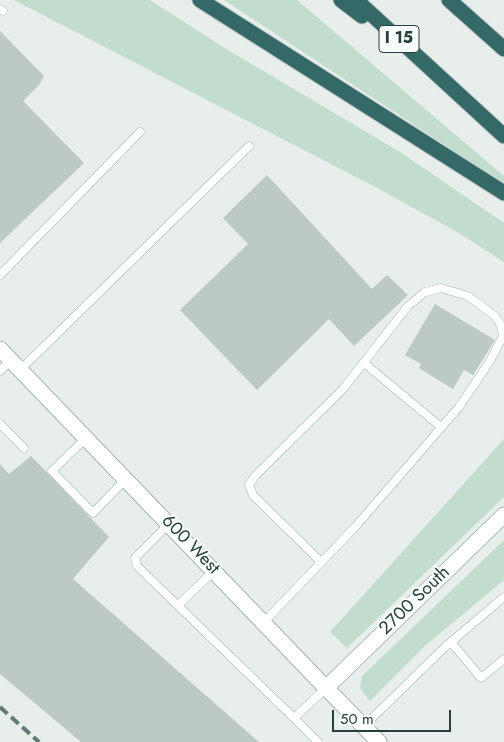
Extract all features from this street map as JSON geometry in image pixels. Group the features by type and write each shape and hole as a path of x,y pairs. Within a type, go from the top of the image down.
{"highway":[{"path":"200,0 504,193"},
{"path":"342,0 442,78"},
{"name":"I 15","path":"356,0 504,136"},
{"path":"449,0 504,50"}],"street":[{"name":"600 West","path":"0,349 10,367 86,438 379,742"},
{"name":"2700 South","path":"326,688 504,515"}],"lane":[{"path":"0,275 140,132"},
{"path":"10,367 249,146"},
{"path":"264,622 356,526 442,427 490,361 502,336 501,325 495,316 468,296 441,288 425,292 408,306 343,389 255,476 249,485 253,495 321,562"},
{"path":"364,363 442,427"},
{"path":"0,424 24,448"},
{"path":"86,438 52,471 93,513 126,479"},
{"path":"169,524 135,558 137,566 318,742"},
{"path":"178,605 214,571"},
{"path":"364,726 451,642 504,597"},
{"path":"451,642 481,678 504,659"},
{"path":"294,718 326,688"}],"green space":[{"path":"14,0 150,0 223,47 400,152 504,223 504,262 457,232 381,190"},
{"path":"224,0 297,0 504,176 504,186 475,165"},
{"path":"504,439 504,497 347,648 330,632"},
{"path":"504,540 504,580 426,645 370,701 360,688 362,676"}],"building":[{"path":"0,31 44,76 39,85 23,101 84,163 0,243"},
{"path":"267,175 372,289 387,275 408,295 354,346 329,319 257,390 180,310 248,244 223,218"},
{"path":"435,304 495,340 473,375 464,370 453,389 419,368 421,364 405,355"},
{"path":"31,456 109,537 73,579 259,742 81,742 0,674 0,464 9,474"}],"railway":[{"path":"0,707 39,742"}]}
